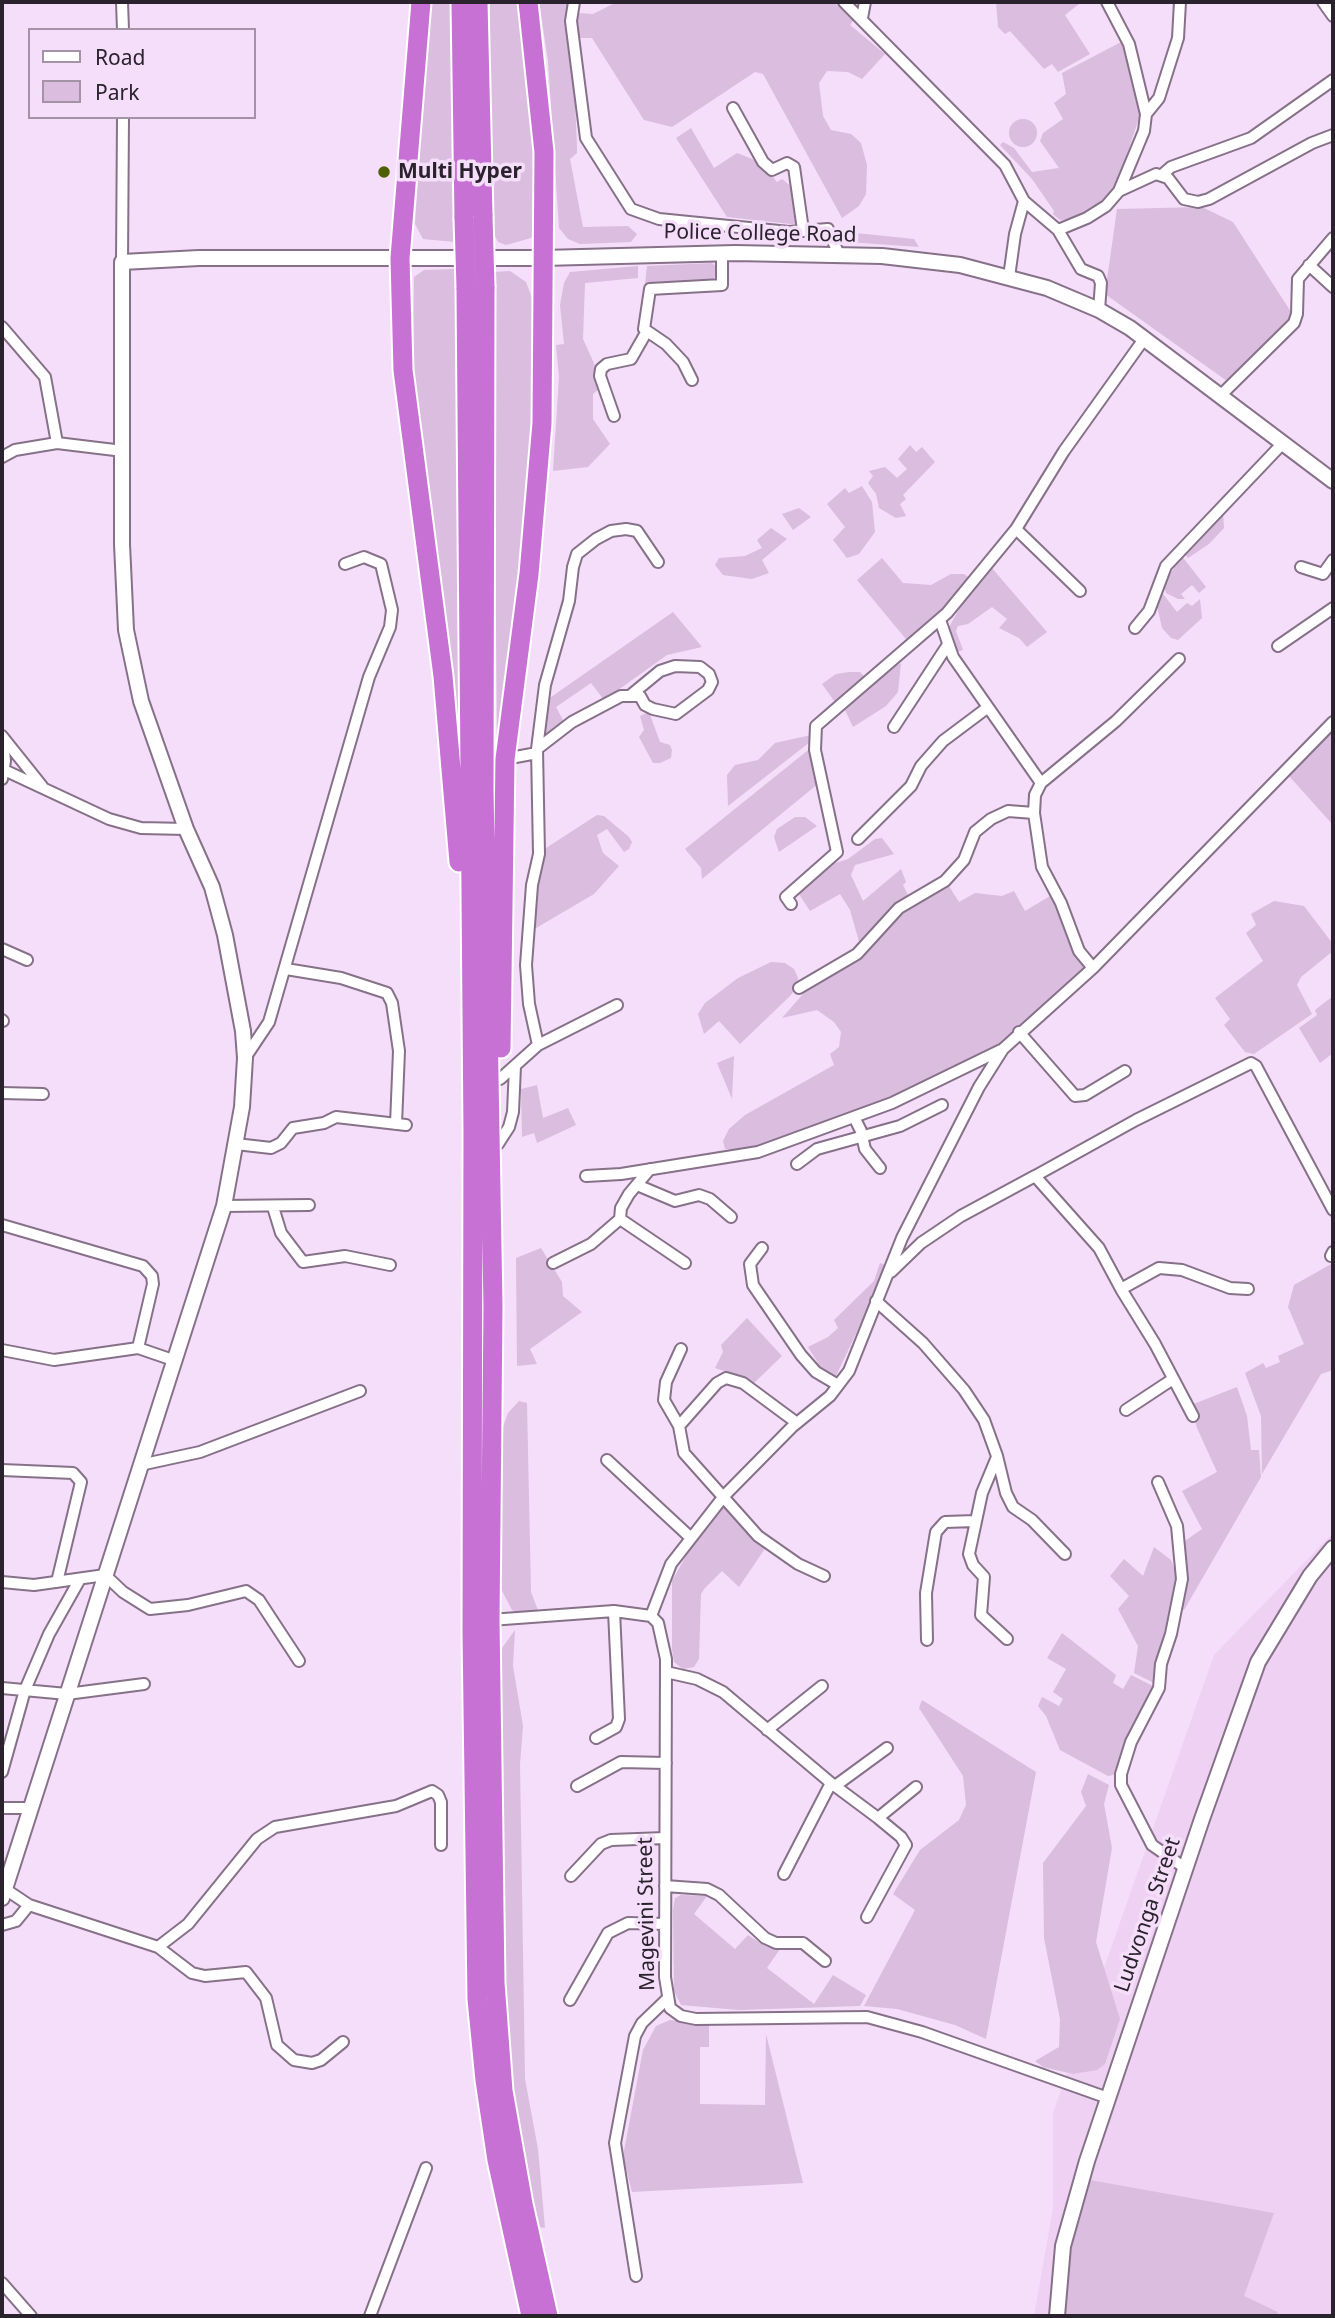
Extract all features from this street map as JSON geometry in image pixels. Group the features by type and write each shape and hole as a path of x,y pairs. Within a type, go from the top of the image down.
{"highway":[{"path":"421,2 400,258 403,370 443,676 459,861 473,1132"},
{"path":"461,2 476,288 493,1307"},
{"path":"473,217 478,2"},
{"path":"528,2 544,152 542,423 538,493 505,759 493,1307 490,1620 495,1983 503,2091 523,2204 548,2316"},
{"path":"476,288 472,1632 477,1999 485,2080 498,2160 531,2316"}],"street":[{"path":"122,2 123,28"},
{"path":"574,2 571,21 586,138 631,209 659,219 789,232 828,229 839,255"},
{"path":"844,2 1005,165 1024,201 1058,229 1082,268 1098,276 1101,283 1099,310"},
{"path":"862,18 865,2"},
{"path":"1058,229 1087,218 1106,206 1119,191 1144,131 1146,114 1129,44 1107,2"},
{"path":"1146,114 1159,98 1178,38 1180,2"},
{"path":"1323,2 1333,16"},
{"path":"1119,191 1146,178 1163,174 1171,167 1251,138 1333,80"},
{"path":"733,108 764,162 772,170 787,163 794,167 803,230"},
{"path":"123,119 122,544 126,630 141,701 186,829 212,887 225,935 245,1058 243,1107 224,1206 3,1894 158,1947 192,1973 205,1976 246,1972 266,1998 277,2045 294,2060 312,2063 321,2060 343,2042"},
{"path":"1163,174 1184,199 1198,202 1333,135"},
{"path":"1009,277 1015,234 1024,201"},
{"path":"1220,396 1294,323 1297,314 1296,287 1309,265 1333,238"},
{"path":"692,380 683,362 666,344 644,329 650,289 722,285 722,253"},
{"name":"Police College Road","path":"122,262 199,258 543,258 722,253 839,255 960,265 1047,288 1099,310 1144,339 1333,481"},
{"path":"1309,265 1333,287"},
{"path":"2,327 43,374 57,443"},
{"path":"614,416 603,386 601,369 607,364 631,359 647,331"},
{"path":"791,904 786,897 837,852 815,750 816,726 940,620 1016,529 1064,451 1144,339"},
{"path":"2,457 15,450 57,443 123,451"},
{"path":"1135,628 1149,611 1166,566 1283,443"},
{"path":"538,1045 529,1004 526,965 532,885 539,854 537,751 545,685 569,601 573,566 578,554 611,531 626,529 637,531 658,562"},
{"path":"1016,529 1080,591"},
{"path":"245,1058 269,1022 369,677 390,627 392,610 381,564 365,557 345,564"},
{"path":"1300,567 1323,574 1333,560"},
{"path":"1278,646 1333,608"},
{"path":"940,620 947,646 986,708 1041,783"},
{"path":"894,727 947,646"},
{"path":"1093,968 1079,951 1042,867 1034,813 1035,795 1041,783 1116,721 1179,659"},
{"path":"505,759 537,751 583,716 632,694 660,671 675,666 700,667 709,674 712,682 708,690 676,713 653,709 645,705 640,696 632,694"},
{"path":"858,839 911,786 921,765 943,741 986,708"},
{"path":"490,1620 614,1611 651,1616 671,1564 724,1496 797,1423 830,1396 849,1371 901,1238 979,1087 1003,1049 1093,968 1333,722"},
{"path":"2,737 2,773 44,788 109,819 131,825 186,829"},
{"path":"2,737 44,788"},
{"path":"799,988 857,954 899,908 945,881 964,860 975,832 991,819 1008,811 1034,813"},
{"path":"2,948 27,960"},
{"path":"236,1144 271,1148 281,1143 293,1128 324,1123 336,1116 401,1124 399,1051 393,1003 387,993 341,978 286,969"},
{"path":"500,1079 538,1045 617,1005"},
{"path":"1019,1032 1075,1096 1085,1095 1125,1071"},
{"path":"586,1176 650,1169 711,1158 741,1157 892,1103 1003,1049"},
{"path":"889,1274 920,1243 961,1216 1147,1114 1251,1062 1256,1066 1333,1210"},
{"path":"498,1144 509,1127 513,1112 515,1066"},
{"path":"2,1093 43,1094"},
{"path":"797,1164 817,1149 900,1126 942,1105"},
{"path":"853,1117 865,1149 880,1168"},
{"path":"553,1263 591,1244 620,1219 621,1208 650,1169"},
{"path":"1035,1175 1099,1248 1193,1416"},
{"path":"637,1185 675,1201 699,1195 709,1199 731,1217"},
{"path":"224,1206 309,1205"},
{"path":"274,1207 281,1233 303,1262 345,1256 390,1265"},
{"path":"620,1219 685,1262"},
{"path":"2,1224 144,1266 152,1276 153,1284 138,1348"},
{"path":"762,1248 751,1264 753,1285 816,1372 838,1385"},
{"path":"1121,1289 1159,1268 1182,1270 1230,1288 1248,1289"},
{"path":"876,1301 923,1343 964,1390 984,1420 997,1456 1003,1484 1013,1507 1032,1520 1065,1554"},
{"path":"2,1350 54,1360 138,1348 148,1349 173,1360"},
{"path":"681,1349 666,1382 664,1400 679,1426 684,1453 758,1536 798,1564 824,1576"},
{"path":"679,1426 717,1383 726,1378 743,1383 797,1423"},
{"path":"1126,1410 1173,1379"},
{"path":"140,1465 200,1452 360,1391"},
{"path":"997,1456 982,1493 969,1554 972,1564 984,1577 981,1615 1007,1639"},
{"path":"607,1460 691,1538"},
{"path":"2,1470 73,1473 81,1482 57,1582"},
{"path":"1158,1482 1177,1526 1182,1578 1171,1634 1161,1664 1160,1688 1131,1742 1121,1781 1152,1845 1185,1868"},
{"path":"927,1640 926,1593 936,1532 945,1522 975,1521"},
{"name":"Ludvonga Street","path":"1058,2316 1063,2246 1108,2098 1258,1662 1310,1576 1333,1548"},
{"path":"2,1582 34,1585 105,1575"},
{"path":"105,1575 123,1592 150,1609 188,1605 247,1591 259,1600 299,1661"},
{"path":"2,1772 25,1690 49,1634 80,1579"},
{"path":"596,1738 616,1727 619,1719 614,1611"},
{"name":"Magevini Street","path":"651,1616 663,1637 666,1672 665,1924 667,1998 670,2008 681,2016 696,2019 867,2017 922,2032 1108,2098"},
{"path":"666,1672 697,1679 723,1692 901,1837 906,1845 867,1917"},
{"path":"2,1688 67,1694 144,1684"},
{"path":"767,1730 822,1686"},
{"path":"784,1874 833,1784 887,1748"},
{"path":"578,1786 621,1762 666,1763"},
{"path":"878,1818 916,1787"},
{"path":"158,1947 203,1908 257,1839 282,1824 396,1806 432,1791 438,1795 441,1802 441,1845"},
{"path":"2,1808 30,1808"},
{"path":"571,1876 601,1844 611,1840 666,1838"},
{"path":"665,1886 707,1889 719,1895 765,1938 776,1943 803,1943 825,1961"},
{"path":"2,1925 16,1921 29,1905"},
{"path":"570,2000 608,1933 628,1923 665,1924"},
{"path":"636,2276 615,2143 635,2036 642,2023 667,1998"},
{"path":"370,2316 426,2168"},
{"path":"2,2283 31,2316"}],"shaded area":[{"path":"1333,1533 1333,2316 1034,2316 1053,2208 1053,2113 1214,1655"}],"green space":[{"path":"429,2 454,2 455,242 423,239 415,224"},
{"path":"490,2 519,2 532,108 536,228 531,238 506,245 498,242 490,226"},
{"path":"539,2 571,2 577,153 570,159 583,227 628,226 637,234 631,242 580,244 568,239 559,228 548,61"},
{"path":"617,2 834,2 853,21 850,25 885,54 862,79 848,72 827,71 819,83 823,116 831,130 851,134 861,143 867,165 866,194 859,206 842,218 763,74 755,72 672,127 644,120 592,38 576,38 575,17 578,13 593,14"},
{"path":"996,2 1077,2 1079,4 1065,15 1090,54 1058,72 1052,64 1044,69 1010,31 1005,34 998,27"},
{"path":"1123,41 1141,112 1114,193 1078,218 1060,220 1053,214 1054,211 1032,179 1000,145 1003,142 1014,148 1032,172 1059,168 1040,141 1043,133 1063,119 1054,103 1066,94 1062,73"},
{"path":"1023,119 1033,123 1037,133 1033,143 1023,147 1013,143 1009,133 1013,123"},
{"path":"691,128 714,168 737,153 760,162 777,182 782,179 792,187 800,225 727,217 676,138"},
{"path":"1202,207 1233,222 1291,312 1288,323 1227,381 1105,294 1117,209"},
{"path":"846,232 914,239 919,247 848,242"},
{"path":"712,263 717,267 718,273 711,282 645,284 647,266"},
{"path":"638,266 638,278 585,283 583,339 597,370 600,388 593,394 593,419 610,444 588,467 553,471 559,377 556,345 564,344 560,305 564,283 570,272"},
{"path":"455,269 461,737 457,738 413,387 414,277 424,270"},
{"path":"510,271 526,282 537,311 530,496 497,742 493,272"},
{"path":"910,445 916,452 922,447 935,462 903,495 906,499 900,504 906,516 896,518 879,508 876,494 868,483 873,476 869,471 885,467 897,478 907,469 898,459"},
{"path":"862,486 872,502 875,532 859,554 847,558 833,540 845,527 827,504 845,488 849,493"},
{"path":"799,508 811,517 793,530 782,514"},
{"path":"1223,512 1224,528 1209,544 1188,558 1184,553"},
{"path":"771,528 787,539 762,560 769,573 752,579 723,575 715,565 719,558 745,556 762,548 757,540"},
{"path":"1181,555 1206,587 1199,593 1192,585 1181,594 1185,599 1178,599 1166,593 1164,586"},
{"path":"882,558 903,583 931,585 951,574 964,574 971,579 910,644 857,580"},
{"path":"991,567 1047,632 1027,647 1019,638 999,628 1007,619 992,607 968,624 958,626 956,631 963,650 954,653 949,627 969,592"},
{"path":"1160,590 1177,612 1187,603 1192,606 1200,599 1202,618 1178,640 1171,638 1162,628 1156,601"},
{"path":"673,612 702,647 667,655 604,700 591,683 556,707 564,722 540,743 544,702"},
{"path":"901,663 898,692 886,706 853,727 845,710 885,672"},
{"path":"860,672 867,679 837,705 822,684 836,674"},
{"path":"649,712 660,742 670,745 672,750 671,758 660,763 653,763 639,737 644,730 640,716"},
{"path":"1333,730 1333,825 1289,776"},
{"path":"811,735 810,742 728,806 727,775 735,765 758,760 775,743"},
{"path":"812,747 819,783 702,879 701,868 685,849"},
{"path":"597,815 604,816 629,837 632,842 629,849 624,852 607,829 597,835 603,853 619,866 594,894 531,931 532,907 543,850"},
{"path":"795,817 805,817 817,826 779,852 774,837 777,829"},
{"path":"882,838 894,854 855,865 851,875 863,901 901,869 906,882 903,885 910,899 860,945 850,910 840,894 810,911 797,891 826,866 848,859 875,839"},
{"path":"947,883 959,902 975,893 1002,896 1014,891 1025,911 1050,896 1088,967 997,1048 888,1100 769,1143 736,1150 725,1149 723,1141 729,1129 745,1115 834,1065 830,1054 839,1047 841,1032 834,1022 817,1010 782,1018 810,986 885,926"},
{"path":"1274,901 1304,906 1333,944 1333,951 1301,977 1297,985 1312,1014 1254,1054 1245,1052 1224,1025 1230,1019 1215,998 1263,961 1246,933 1256,925 1251,914"},
{"path":"771,962 785,963 794,969 798,978 797,987 790,996 740,1044 719,1021 704,1034 698,1014 705,1003 738,978"},
{"path":"1333,996 1333,1053 1320,1063 1299,1028 1317,1015 1315,1010"},
{"path":"734,1056 732,1099 717,1063"},
{"path":"537,1085 543,1118 568,1108 576,1125 537,1143 534,1133 522,1137 521,1089"},
{"path":"541,1248 562,1282 563,1296 582,1312 530,1349 537,1364 517,1366 516,1258"},
{"path":"880,1263 888,1266 835,1378 825,1374 808,1347 828,1337 838,1328 834,1320 874,1281"},
{"path":"1333,1263 1333,1370 1321,1374 1262,1474 1261,1416 1245,1373 1263,1363 1266,1368 1280,1362 1278,1356 1304,1344 1288,1307 1294,1285"},
{"path":"747,1318 782,1356 753,1384 748,1379 715,1368 723,1352 721,1345"},
{"path":"1237,1387 1247,1416 1251,1450 1259,1450 1261,1477 1184,1610 1180,1608 1182,1543 1202,1529 1182,1491 1217,1472 1197,1428 1191,1405"},
{"path":"519,1401 527,1403 531,1592 539,1613 522,1614 512,1610 499,1585 500,1435 508,1413"},
{"path":"726,1504 739,1525 766,1547 739,1587 722,1571 704,1589 701,1594 699,1659 694,1667 683,1669 674,1662 672,1649 672,1581 687,1554"},
{"path":"1154,1547 1171,1560 1179,1581 1156,1684 1134,1673 1138,1646 1118,1609 1129,1596 1110,1576 1124,1559 1143,1576"},
{"path":"515,1630 513,1666 523,1726 520,1764 525,2079 538,2149 545,2228 539,2227 523,2158 505,2029 501,1672 502,1648"},
{"path":"1062,1633 1116,1675 1113,1683 1123,1689 1131,1675 1155,1687 1120,1770 1113,1775 1108,1776 1060,1750 1046,1716 1038,1706 1042,1697 1059,1706 1063,1699 1053,1692 1066,1669 1047,1658"},
{"path":"922,1700 1036,1772 986,2039 955,2025 897,2009 864,2006 915,1910 893,1894 920,1850 959,1820 966,1805 963,1776 919,1708"},
{"path":"1088,1774 1109,1785 1104,1804 1112,1848 1096,1942 1120,2019 1105,2064 1097,2070 1073,2074 1043,2067 1035,2061 1059,2047 1060,2019 1044,1938 1043,1863 1086,1806 1081,1792"},
{"path":"681,1895 707,1896 694,1914 735,1949 748,1935 765,1946 780,1949 767,1968 814,2004 833,1975 866,1995 860,2006 739,2010 681,2005 674,1991 673,1910 675,1898"},
{"path":"670,2020 709,2025 709,2047 700,2047 700,2104 765,2105 766,2034 803,2183 632,2192 623,2156 643,2050 656,2026"},
{"path":"1090,2180 1274,2213 1244,2296 1278,2312 1276,2316 1065,2316 1068,2271 1075,2229"}],"place":[{"name":"Multi Hyper","path":"384,172"}]}
